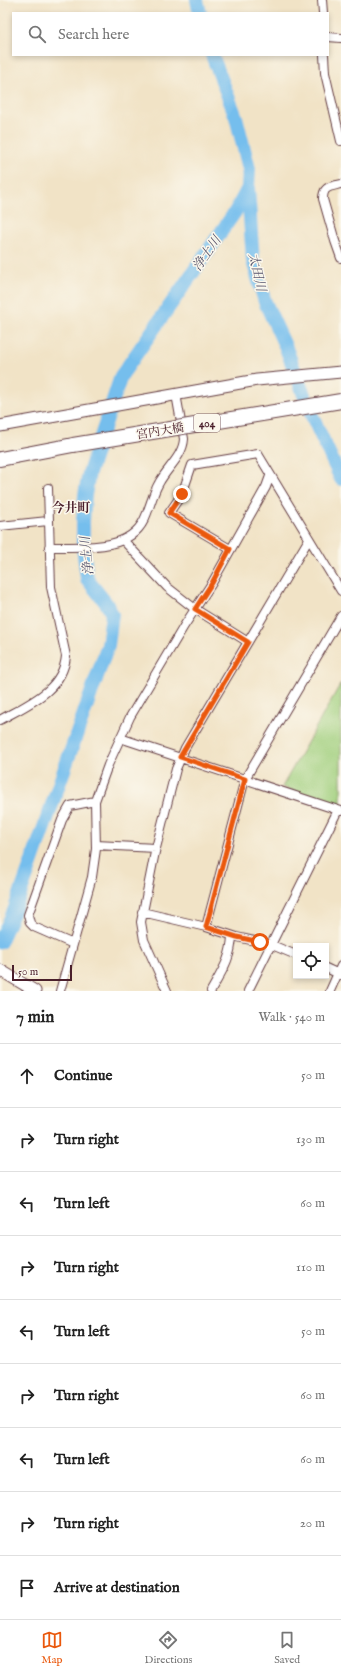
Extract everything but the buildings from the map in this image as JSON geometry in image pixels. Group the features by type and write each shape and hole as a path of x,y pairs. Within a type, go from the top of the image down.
{"highway":[{"name":"宮内大橋","path":"0,460 73,445 341,400"}],"street":[{"path":"322,0 323,12"},
{"path":"329,37 341,38"},
{"path":"324,56 325,73 338,116 341,141"},
{"path":"341,184 326,188 323,193 323,199 338,240 341,258"},
{"path":"0,426 257,380 341,372"},
{"path":"49,547 103,546 123,540 135,533 144,521 158,484 166,471 182,452 184,439 176,394"},
{"path":"230,549 169,513 182,494 192,465 258,454 341,591"},
{"path":"60,991 92,876 96,845 95,801 120,738 130,717 212,583 266,487 270,476"},
{"path":"0,720 42,696 56,683 65,666 66,656 51,587 48,488"},
{"path":"0,526 48,521"},
{"path":"168,991 144,940 141,922 156,848 176,769 180,757 309,539"},
{"path":"123,540 167,587 195,609 248,642"},
{"path":"206,927 245,779 341,616"},
{"path":"120,738 340,810 248,991"},
{"path":"73,944 30,924 28,916 62,820 70,806 95,801"},
{"path":"96,845 156,848"},
{"path":"142,912 206,927 232,936 272,945 293,954"},
{"path":"211,991 226,965 231,950 232,936"},
{"path":"329,969 340,971 330,991"},
{"path":"0,970 35,991"}],"green space":[{"path":"341,683 341,806 282,787"}],"waterway":[{"name":"太田川","path":"197,0 200,12"},
{"name":"太田川","path":"212,56 236,117 249,169 248,188 253,261 265,302 286,348 312,416 341,479"},
{"name":"浄土川","path":"0,942 14,911 108,645 112,614 106,603 87,579 83,547 85,495 89,473 121,376 235,212 248,188"}],"district":[{"name":"今井町","path":"71,507"}],"route":[{"path":"182,494 169,513 230,549 212,583 195,609 248,642 180,757 245,779 206,927 237,937 260,942"}]}
